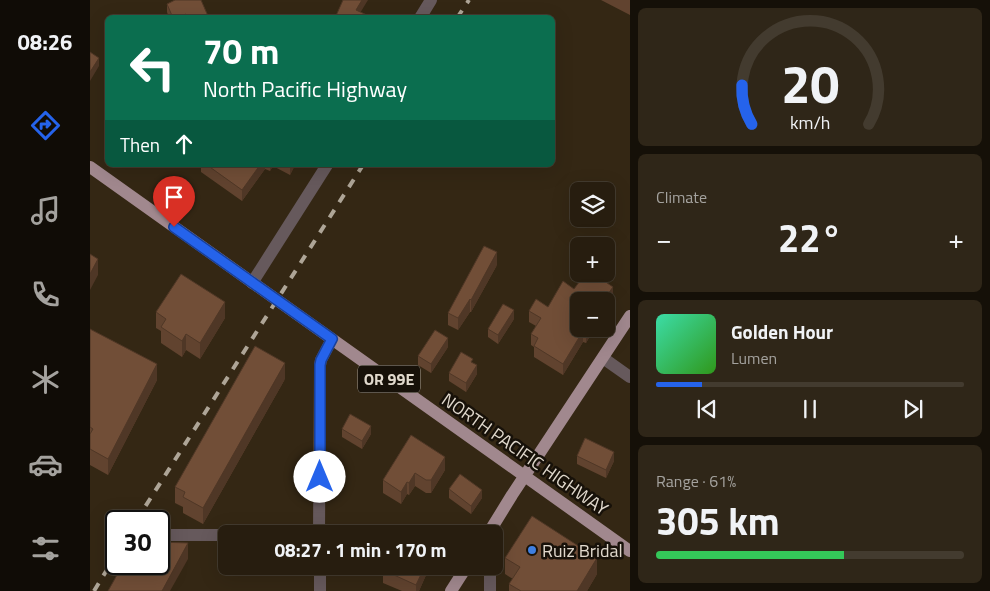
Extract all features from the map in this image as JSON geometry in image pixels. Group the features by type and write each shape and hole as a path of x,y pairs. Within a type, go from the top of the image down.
{"main road":[{"name":"OR 99E","path":"90,167 252,282"},
{"name":"NORTH PACIFIC HIGHWAY","path":"252,282 630,551"},
{"path":"494,525 630,316"},
{"path":"451,591 461,575"}],"street":[{"path":"422,15 431,0"},
{"path":"252,282 326,167"},
{"path":"320,525 320,365 332,339"},
{"path":"603,358 630,377"},
{"path":"170,535 218,535"},
{"path":"320,575 320,591"},
{"path":"490,575 490,591"}],"building":[{"path":"175,0 201,0 208,15 172,15 167,4"},
{"path":"343,0 362,0 356,10 367,15 336,15"},
{"path":"90,52 99,58 90,72"},
{"path":"210,167 259,167 242,190"},
{"path":"484,246 497,252 471,300 458,318 448,313"},
{"path":"90,254 98,259 90,274"},
{"path":"181,274 225,302 200,343 186,334 182,341 161,327 166,319 156,312"},
{"path":"563,281 574,289 579,282 606,282 613,287 609,292 570,292 570,337 579,337 563,364 534,346 538,338 531,334 541,318 529,311 536,299 548,307"},
{"path":"503,304 514,310 498,335 488,329"},
{"path":"90,329 157,364 108,459 90,449 90,434 93,429 90,427"},
{"path":"435,330 448,338 431,364 418,356"},
{"path":"255,346 285,363 203,508 183,497 185,492 175,487"},
{"path":"461,352 473,359 471,362 477,365 466,383 449,373"},
{"path":"350,414 371,426 362,441 342,429"},
{"path":"411,435 445,457 431,480 426,480 415,473 401,492 383,480"},
{"path":"585,438 614,452 606,470 577,456"},
{"path":"460,474 482,490 471,506 449,489"},
{"path":"532,516 597,558 577,591 521,591 509,584 520,567 505,558"},
{"path":"170,542 188,543 162,591 108,591 117,575 170,575"},
{"path":"394,575 421,575 416,585"}],"railway":[{"path":"459,15 469,0"},
{"path":"143,510 362,167"},
{"path":"94,591 105,573"}],"place":[{"name":"Ruiz Bridal","path":"532,550"}],"route":[{"path":"174,227 332,339 320,365 320,477"}]}
